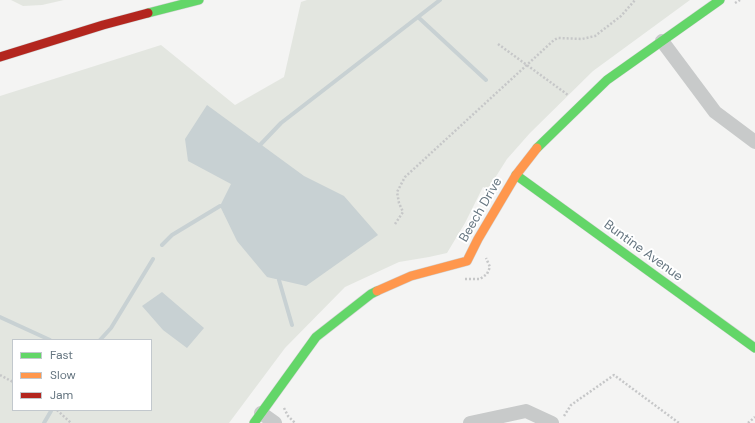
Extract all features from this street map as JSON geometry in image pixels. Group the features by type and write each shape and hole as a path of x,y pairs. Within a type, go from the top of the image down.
{"street":[{"path":"0,57 103,25 199,0"},
{"name":"Beech Drive","path":"257,418 316,337 371,294 411,276 467,261 478,239 516,176 538,146 607,80 720,0"},
{"path":"662,41 715,112 755,142"},
{"name":"Buntine Avenue","path":"516,176 755,348"},
{"path":"470,423 526,411 558,420"},
{"path":"257,418 275,423"}],"path":[{"path":"395,224 403,212 399,203 397,192 405,178 527,64 558,38 582,39 594,36 621,16 635,0"},
{"path":"498,44 559,87 581,105"},
{"path":"0,375 12,381"},
{"path":"558,420 571,405 614,375 679,423"},
{"path":"58,411 71,423"},
{"path":"748,423 755,417"}],"shaded area":[{"path":"11,0 64,0 42,5 23,6"},
{"path":"307,0 690,0 593,71 530,133 507,159 488,189 483,187 465,223 447,253 399,262 345,287 285,348 229,423 0,423 0,96 161,45 235,105 284,77 301,2"},
{"path":"207,105 304,176 344,196 378,235 306,286 267,277 237,241 220,206 231,184 188,161 185,139"},
{"path":"162,292 204,328 187,348 163,330 142,306"}],"waterway":[{"path":"260,145 281,123 440,0"},
{"path":"418,17 486,80"},
{"path":"162,245 172,235 220,206"},
{"path":"101,339 111,328 153,259"},
{"path":"279,280 292,325"},
{"path":"0,317 48,339"},
{"path":"44,423 51,411"}],"traffic: fast":[{"path":"148,13 199,0"},
{"path":"537,148 607,80 720,0"},
{"path":"516,175 755,348"},
{"path":"254,423 316,337 371,294 377,291"}],"traffic: slow":[{"path":"377,291 411,276 467,261 478,239 516,175 537,148"}],"traffic: jam":[{"path":"0,57 103,25 148,13"}]}
